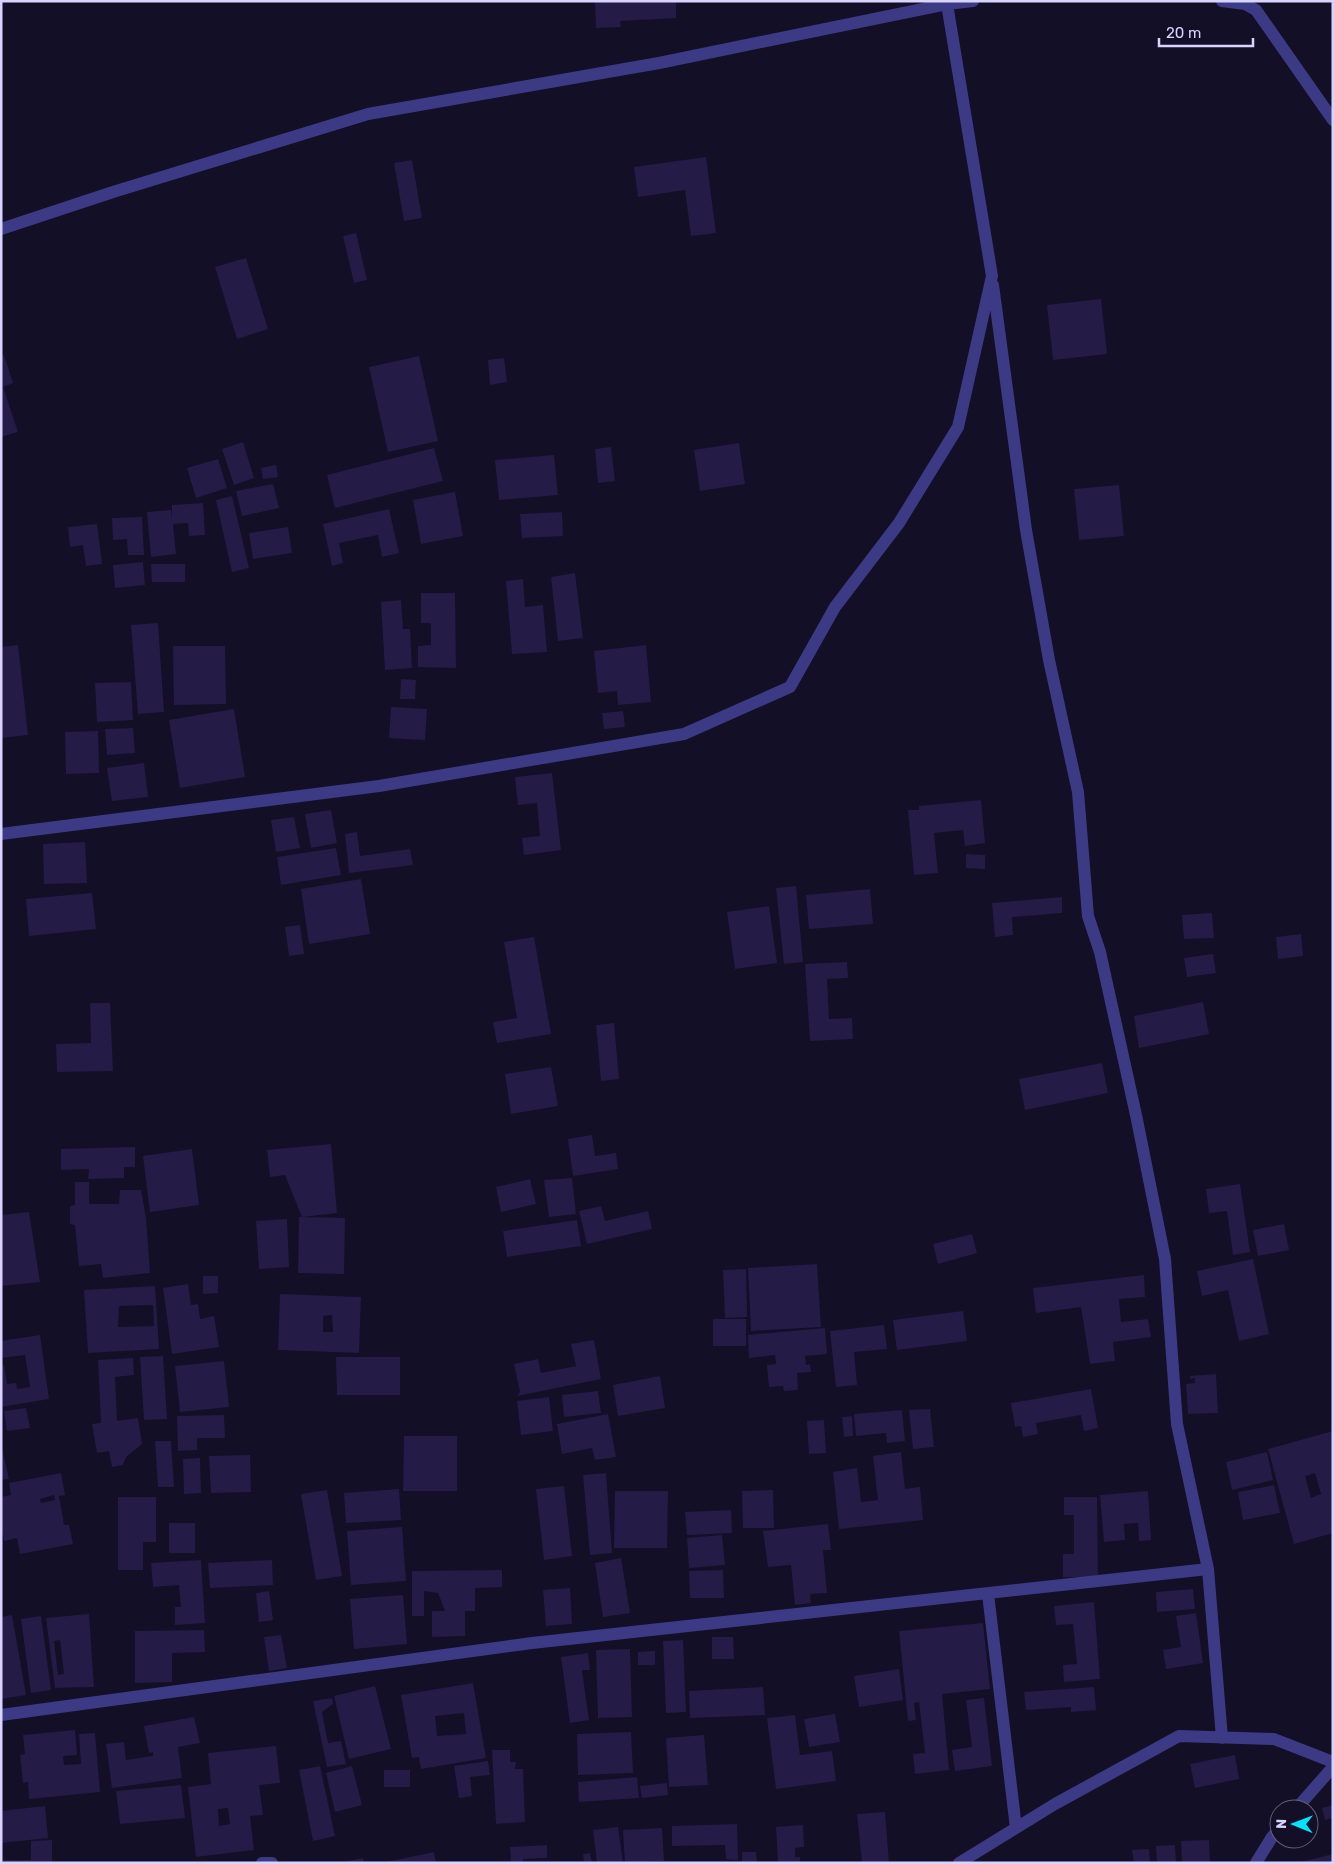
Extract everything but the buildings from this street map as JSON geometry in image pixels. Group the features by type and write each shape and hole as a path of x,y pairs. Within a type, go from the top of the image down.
{"street":[{"path":"1,229 113,192 368,114 659,63 947,4 973,1"},
{"path":"1222,1 1245,4 1256,10 1333,120"},
{"path":"947,4 992,276 1026,530 1049,660 1078,792 1088,916 1100,952 1113,1010 1164,1259 1177,1424 1208,1569 1222,1738"},
{"path":"1,834 379,786 684,734 790,687 835,608 900,522 958,427 992,276"},
{"path":"1,1715 532,1643 1208,1569"},
{"path":"988,1594 1016,1828"},
{"path":"960,1863 1055,1804 1180,1736 1274,1738 1333,1762"},
{"path":"1305,1799 1333,1767"},
{"path":"1256,1863 1269,1842"},
{"path":"262,1863 272,1863"}]}
